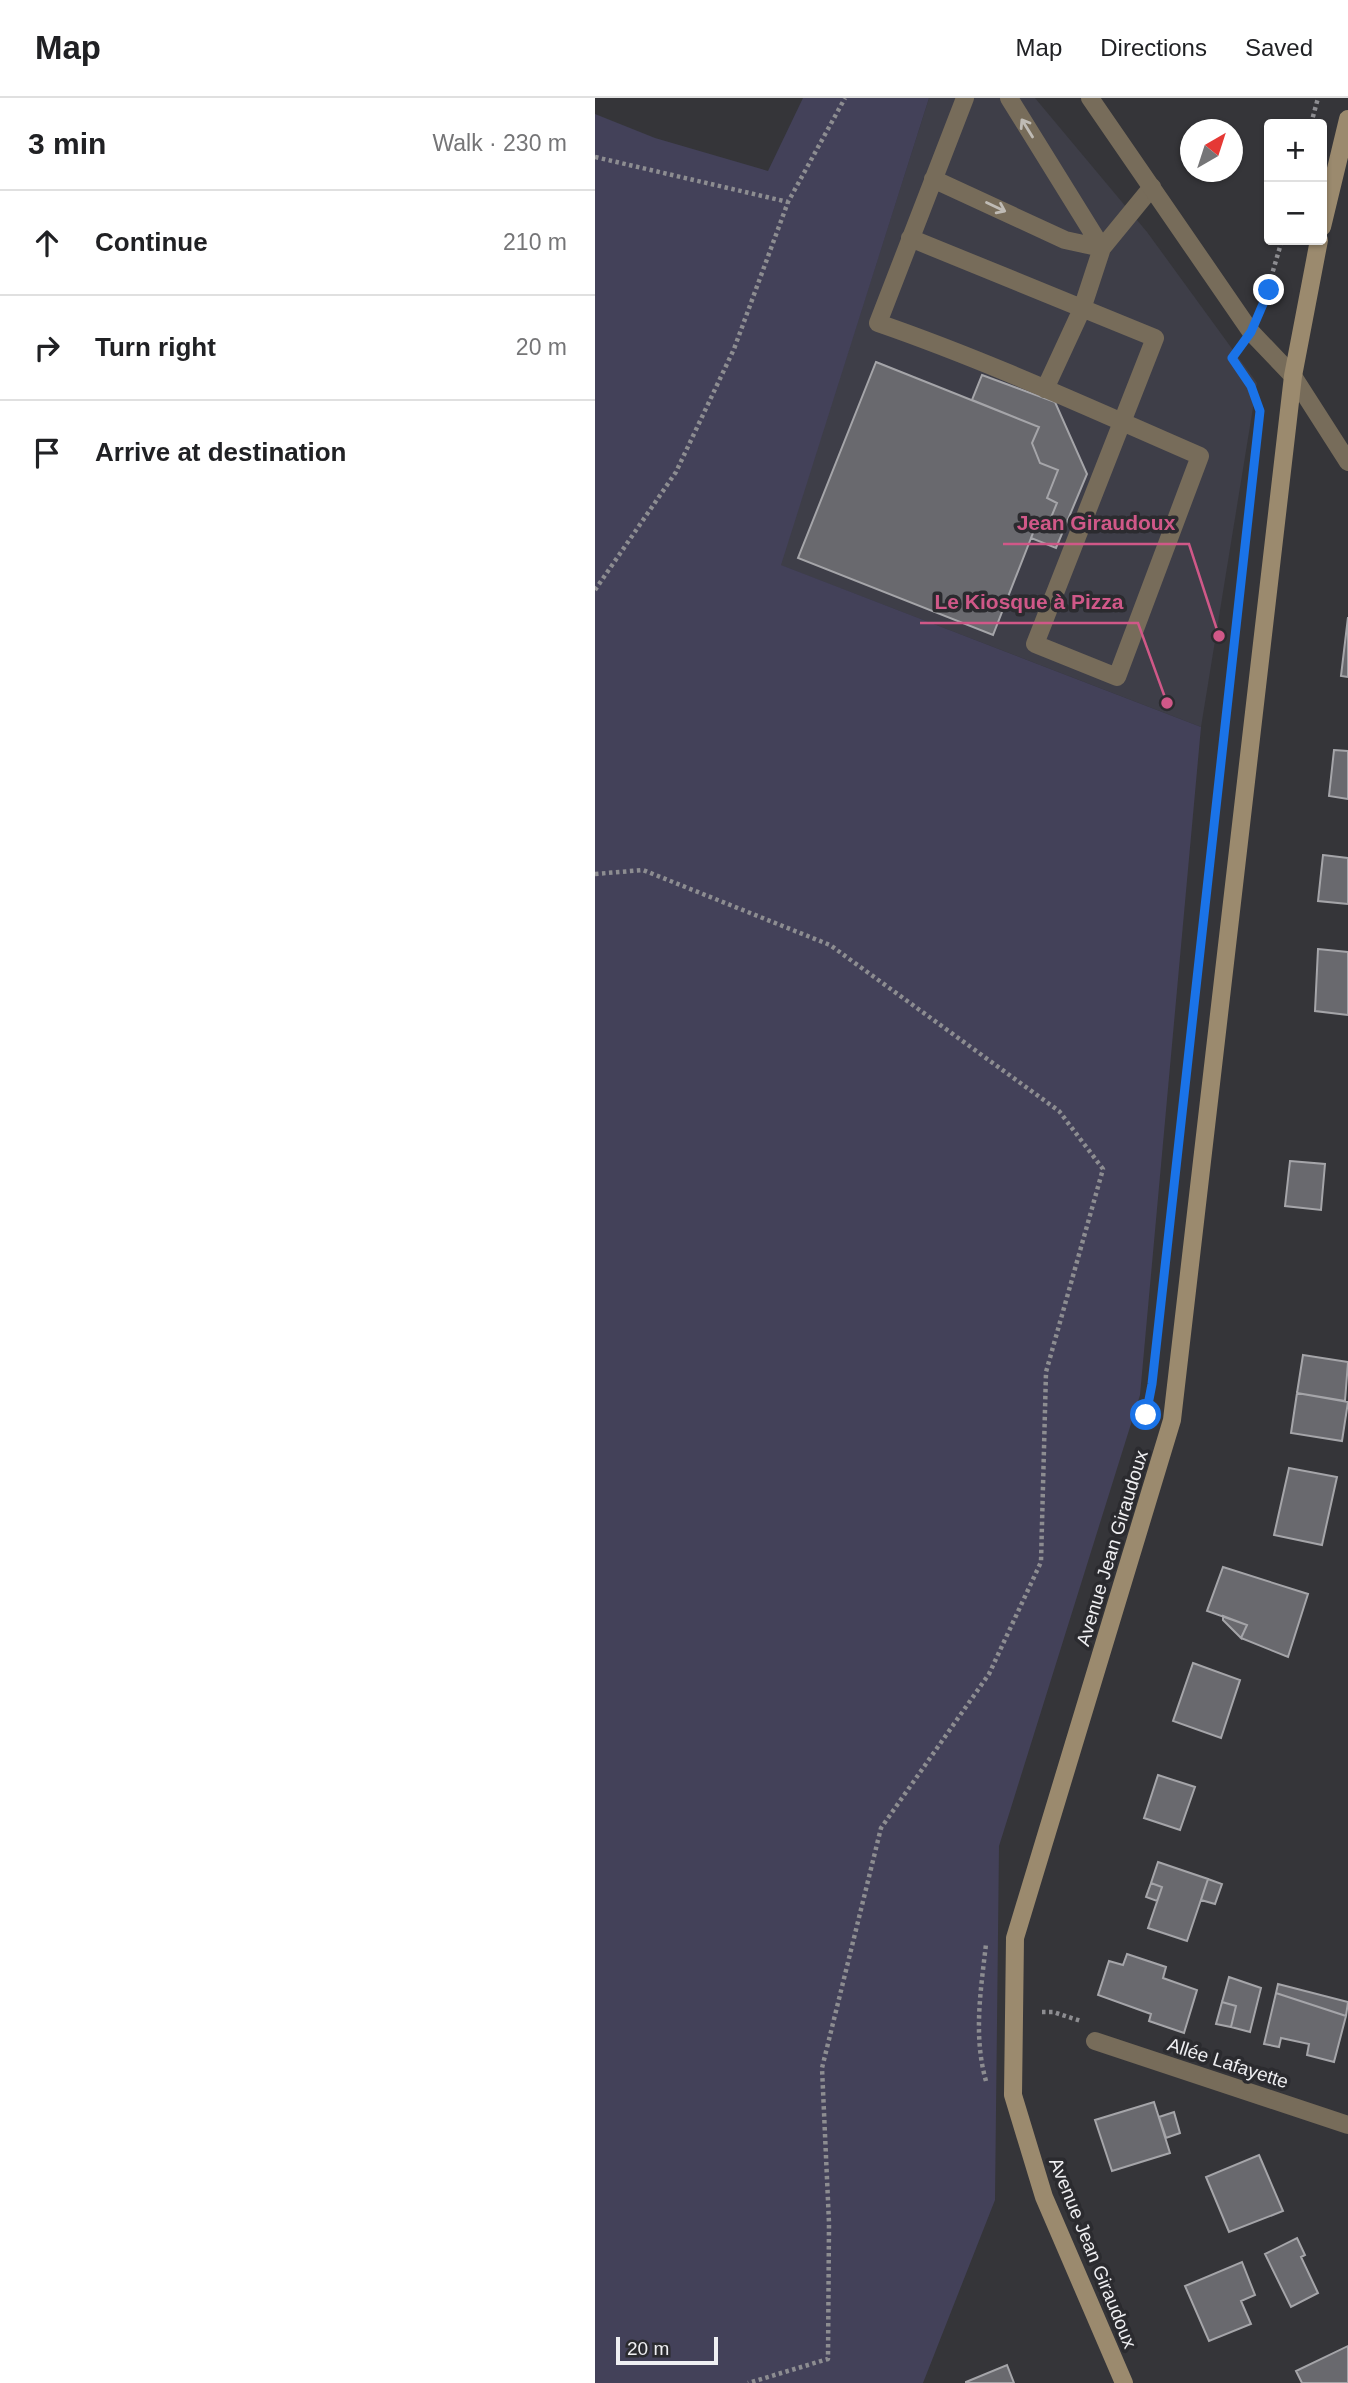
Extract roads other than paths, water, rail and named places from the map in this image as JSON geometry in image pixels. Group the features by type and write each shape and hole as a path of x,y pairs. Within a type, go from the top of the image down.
{"street":[{"path":"910,238 1155,338 1122,422 1035,644 1117,677 1200,456 1122,422 1045,389 878,323 910,238 965,98"},
{"path":"1009,98 1102,248"},
{"path":"1090,98 1251,332 1293,376 1348,462"},
{"path":"1327,206 1348,119"},
{"path":"933,179 1065,240 1102,248"},
{"path":"1045,389 1082,309 1102,248 1152,187"},
{"name":"Avenue Jean Giraudoux","path":"1124,2383 1044,2197 1013,2095 1015,1938 1172,1420 1293,376 1318,245"},
{"name":"Allée Lafayette","path":"1095,2041 1348,2125"}],"place":[{"name":"Jean Giraudoux","path":"1219,636"},
{"name":"Le Kiosque à Pizza","path":"1167,703"}]}
